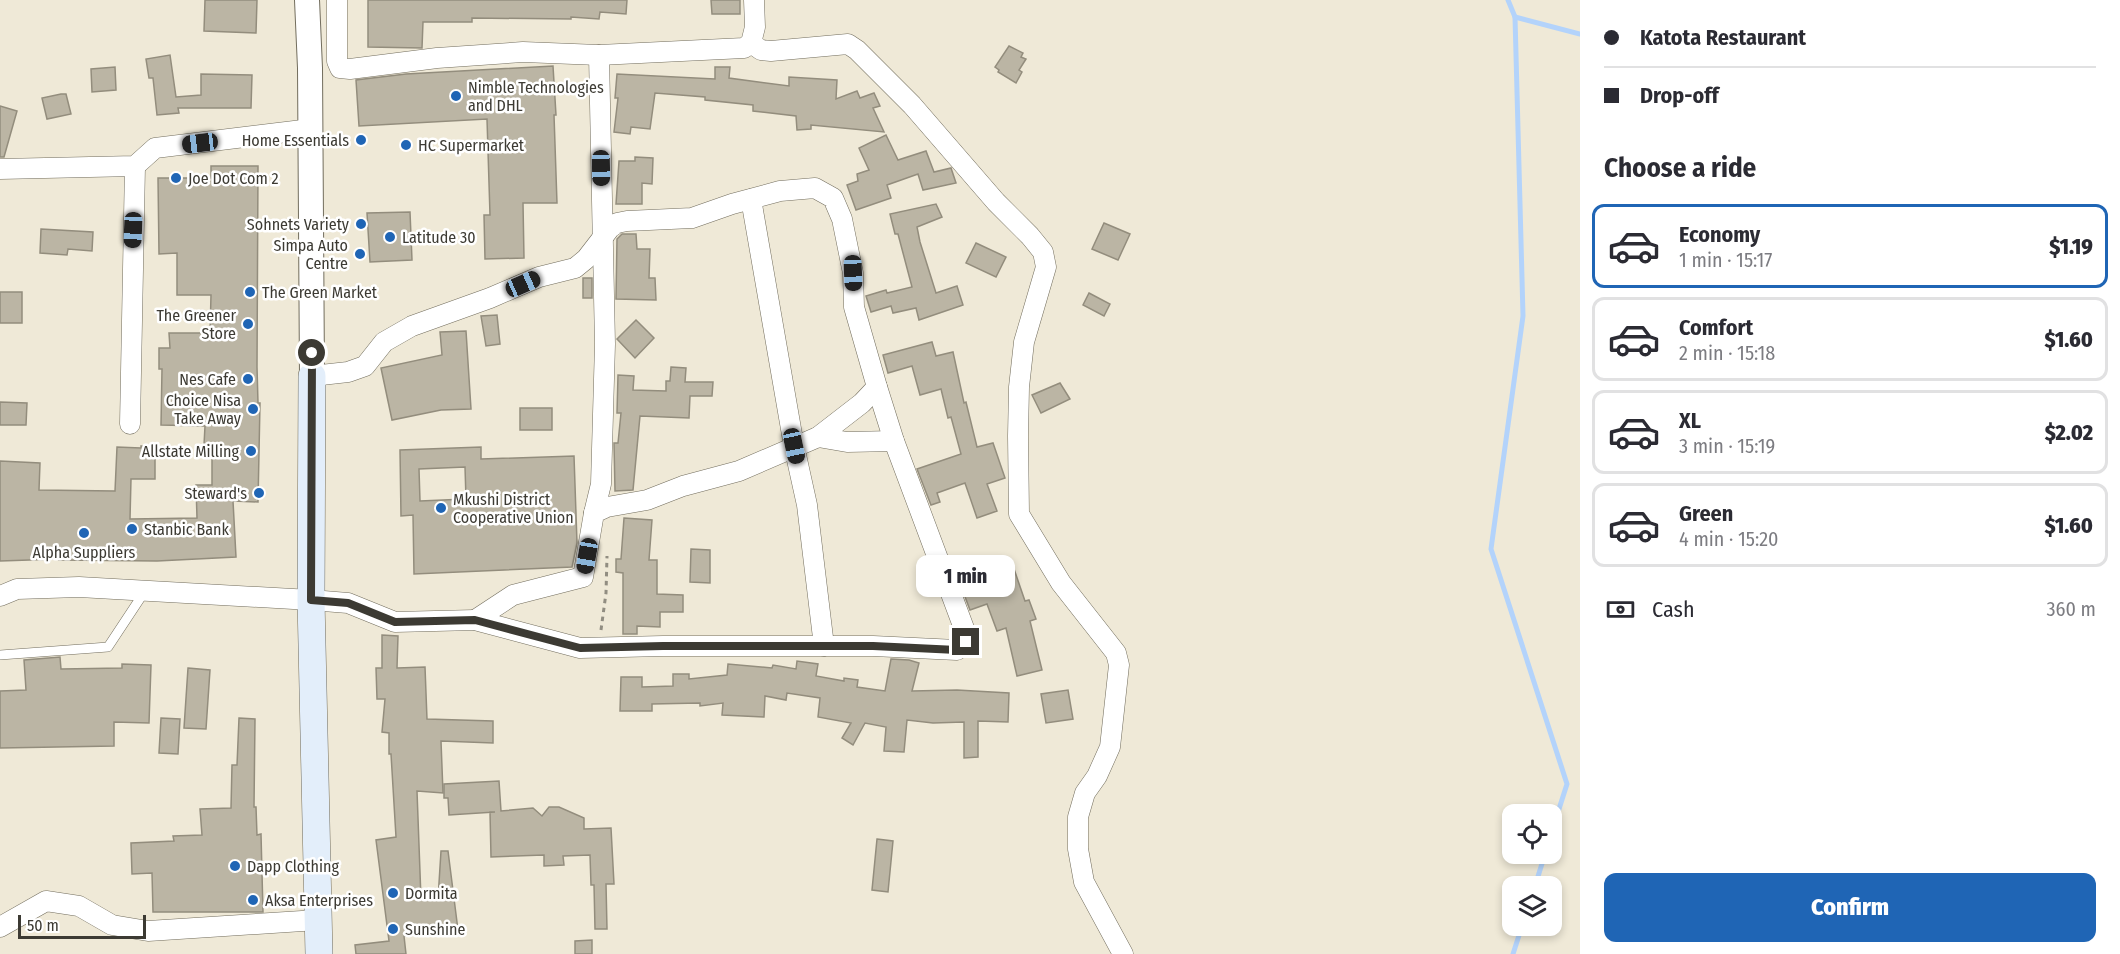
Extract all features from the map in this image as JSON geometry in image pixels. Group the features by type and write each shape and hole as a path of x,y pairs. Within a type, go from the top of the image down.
{"main road":[{"path":"312,376 311,600 319,954"}],"street":[{"path":"0,596 17,590 58,588 348,603 395,622 475,620 580,648 824,646 957,650 966,642 965,631 894,441 877,387 854,307 853,273 842,219 833,198 814,188 780,191 692,218 627,220 617,223 603,236 586,259 575,268 539,277 490,298 412,326 384,342 365,366 348,372 312,376 311,129 307,0"},
{"path":"337,0 337,61 340,68 350,69 437,58 523,52 599,55 744,48 751,43 755,27 754,0"},
{"path":"751,43 761,50 771,51 848,44 857,50 912,105 996,202 1043,252 1046,267 1024,342 1019,387 1017,436 1019,514 1061,583 1116,653 1119,665 1110,747 1097,776 1085,793 1078,817 1078,849 1084,882 1123,954"},
{"path":"475,620 513,595 583,577 601,484 603,446 605,344 599,55"},
{"path":"0,169 135,166 155,148 311,129"},
{"path":"130,424 135,166"},
{"path":"751,199 794,446 807,506 824,646"},
{"path":"594,513 607,507 647,501 683,486 739,471 818,437 862,403 877,387"},
{"path":"818,437 847,442 894,441"},
{"path":"0,927 46,901 79,906 112,926 148,931 318,920"}],"lane":[{"path":"0,655 108,647 145,591"}],"path":[{"path":"600,647 606,593 607,547"}],"building":[{"path":"205,0 257,0 256,33 204,31"},
{"path":"368,0 627,0 626,14 600,12 599,19 472,18 472,22 423,22 422,48 368,47"},
{"path":"711,0 740,0 740,14 712,14"},
{"path":"1009,46 1023,53 1021,57 1026,59 1019,70 1022,72 1016,83 998,72 999,70 995,67"},
{"path":"170,55 176,97 201,95 201,74 252,75 251,108 178,108 179,113 157,115 153,78 149,78 146,59"},
{"path":"553,66 557,203 523,203 524,258 485,259 484,215 490,215 487,119 359,126 356,80 406,74"},
{"path":"115,67 116,90 92,92 91,69"},
{"path":"715,67 730,67 729,78 789,86 789,77 837,80 836,99 857,91 860,98 874,93 880,106 873,108 884,132 811,125 811,129 797,130 796,116 753,111 753,105 705,100 705,97 655,93 650,129 631,127 630,134 614,132 618,98 615,98 617,74 715,79"},
{"path":"66,94 71,114 47,119 42,98"},
{"path":"0,106 17,111 4,157 0,157"},
{"path":"886,135 898,160 926,151 934,172 951,168 956,183 923,190 918,174 887,185 891,198 856,210 847,185 858,181 857,174 869,170 859,148"},
{"path":"635,157 653,158 652,184 642,183 642,204 616,204 619,161 635,161"},
{"path":"211,166 258,166 257,367 258,403 260,403 258,502 233,501 236,557 157,561 59,559 0,561 0,461 40,463 39,490 115,491 117,447 155,446 155,479 131,479 130,519 197,518 196,485 212,485 212,446 204,445 205,426 161,425 162,369 159,369 159,348 170,348 169,333 210,333 211,295 177,295 177,253 159,254 158,178 211,178"},
{"path":"936,204 942,217 917,227 920,242 936,293 957,286 963,305 919,320 916,308 893,313 891,306 871,312 866,296 886,290 887,293 912,287 898,234 895,234 890,214"},
{"name":"Latitude 30","path":"410,212 412,260 370,262 367,213"},
{"path":"1104,223 1130,234 1118,260 1092,249"},
{"path":"41,229 93,232 92,251 68,249 67,255 40,253"},
{"path":"622,234 636,234 637,249 650,249 649,278 655,278 656,300 616,299 617,239"},
{"path":"976,243 1006,257 996,277 966,263"},
{"path":"583,278 592,278 592,298 583,298"},
{"path":"0,292 22,292 22,323 0,323"},
{"path":"1089,293 1110,304 1104,316 1083,305"},
{"path":"497,315 500,344 486,346 481,316"},
{"path":"636,320 654,338 635,358 617,339"},
{"path":"466,331 471,409 441,410 392,420 381,368 442,355 440,332"},
{"path":"932,342 936,356 953,352 964,403 966,402 977,447 993,443 1005,478 987,484 997,511 977,518 965,483 937,493 940,502 931,505 917,469 961,454 951,417 948,418 941,389 920,395 912,366 888,373 883,355"},
{"path":"671,367 686,368 685,382 713,382 712,396 690,396 689,418 640,416 633,490 615,491 614,443 618,443 621,413 617,413 618,375 634,376 633,390 666,391 666,381 670,381"},
{"path":"1060,383 1070,399 1041,413 1032,395"},
{"path":"0,402 27,403 26,425 0,425"},
{"path":"520,408 552,408 552,430 520,430"},
{"name":"Mkushi District Cooperative Union","path":"481,447 481,459 574,456 577,543 572,567 414,574 413,515 401,516 400,450","holes":["465,467 466,499 420,501 419,469"]},
{"path":"624,518 652,520 649,560 657,560 657,594 683,595 683,612 660,612 660,627 637,626 637,634 623,634 623,573 616,572 616,559 621,559"},
{"path":"691,549 710,550 710,583 690,582"},
{"path":"976,563 981,580 1014,569 1025,601 1029,600 1036,619 1030,621 1042,670 1017,676 1006,628 997,631 987,604 970,610 955,570"},
{"path":"382,635 398,636 397,668 425,667 427,719 493,721 493,743 441,741 443,793 417,791 421,899 438,899 441,851 448,851 458,930 404,936 406,954 356,954 355,945 389,941 376,840 396,837 389,733 382,732 385,699 377,699 376,668 382,668"},
{"path":"60,657 61,669 122,668 122,664 151,665 149,723 114,722 114,746 0,748 0,691 26,690 24,660"},
{"path":"891,659 919,663 912,691 957,690 1009,693 1008,722 978,721 978,757 964,758 964,722 933,723 907,720 904,752 884,751 886,727 865,723 853,745 842,738 851,723 818,717 820,698 787,693 786,700 765,696 764,717 722,715 723,703 700,706 700,703 652,704 652,711 620,711 621,677 642,677 642,687 673,686 673,674 689,674 689,679 727,675 728,664 772,668 773,665 796,669 797,661 818,664 816,676 844,681 844,678 858,680 857,687 885,691"},
{"path":"188,668 210,670 206,729 184,728"},
{"path":"1068,690 1073,719 1046,723 1041,694"},
{"path":"161,718 180,719 178,754 159,753"},
{"path":"239,718 255,719 254,807 256,807 257,835 261,834 263,912 153,912 152,873 132,874 131,843 174,841 173,836 202,835 200,809 231,808 232,765 237,765"},
{"path":"499,781 501,811 533,808 542,816 549,807 559,807 584,818 584,829 611,828 614,884 606,884 607,929 595,929 594,885 591,885 590,855 563,856 564,865 544,866 544,855 491,857 490,812 449,815 448,798 444,798 444,784"},
{"path":"877,839 893,841 888,892 872,890"},
{"path":"592,940 592,954 575,954 575,941"}],"waterway":[{"path":"1508,0 1515,17 1523,316 1491,549 1567,784 1561,804"},
{"path":"1515,17 1580,34"},
{"path":"1538,876 1542,864"},
{"path":"1513,954 1519,936"}],"place":[{"name":"Nimble Technologies and DHL","path":"456,96"},
{"name":"Home Essentials","path":"361,140"},
{"name":"HC Supermarket","path":"406,145"},
{"name":"Joe Dot Com 2","path":"176,178"},
{"name":"Sohnets Variety","path":"361,224"},
{"name":"Latitude 30","path":"390,237"},
{"name":"Simpa Auto Centre","path":"360,254"},
{"name":"The Green Market","path":"250,292"},
{"name":"The Greener Store","path":"248,324"},
{"name":"Nes Cafe","path":"248,379"},
{"name":"Choice Nisa Take Away","path":"253,409"},
{"name":"Allstate Milling","path":"251,451"},
{"name":"Steward's","path":"259,493"},
{"name":"Mkushi District Cooperative Union","path":"441,508"},
{"name":"Stanbic Bank","path":"132,529"},
{"name":"Alpha Suppliers","path":"84,533"},
{"name":"Dapp Clothing","path":"235,866"},
{"name":"Dormita","path":"393,893"},
{"name":"Aksa Enterprises","path":"253,900"},
{"name":"Sunshine","path":"393,929"}],"route":[{"path":"312,353 311,600 348,603 395,622 475,620 580,648 873,646 957,650 966,642"}]}
